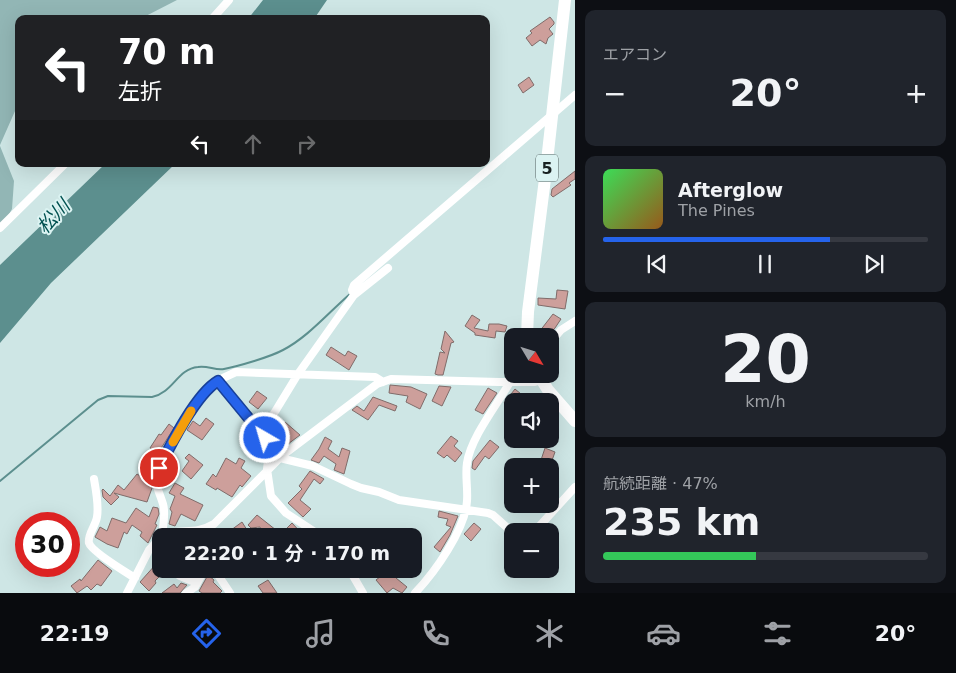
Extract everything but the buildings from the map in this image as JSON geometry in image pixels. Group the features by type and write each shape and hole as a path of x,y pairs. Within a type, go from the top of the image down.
{"main road":[{"name":"5","path":"527,328 565,0"},
{"path":"545,383 575,421"}],"street":[{"path":"216,15 229,0"},
{"path":"354,295 352,290 354,285 575,95"},
{"path":"0,228 62,167"},
{"path":"262,433 298,374 354,295 388,268"},
{"path":"559,332 575,320"},
{"path":"163,528 163,504 156,485 156,477 183,423 210,385 236,372 375,377 383,382"},
{"path":"206,528 214,524 280,458 356,398 383,382 391,379 504,382"},
{"path":"218,381 262,433 267,442 270,452 267,469 271,496 286,513 309,528"},
{"path":"415,593 432,572 457,533 467,501 466,463 472,445 509,383"},
{"path":"280,458 313,466 351,484 399,500 488,513 504,525"},
{"path":"94,479 98,517 90,535 90,545 105,558 135,578"},
{"path":"542,523 575,487"},
{"path":"128,592 152,547"},
{"path":"185,578 197,583"},
{"path":"186,593 200,578"},
{"path":"220,578 230,593"},
{"path":"354,578 363,593"}],"shaded area":[{"path":"0,0 177,0 148,15 15,15 15,111 0,145"},
{"path":"0,146 14,181 12,209 0,230"}],"water":[{"path":"263,0 327,0 317,15 251,15"},
{"name":"松川","path":"102,167 172,167 51,283 0,343 0,265"}],"waterway":[{"path":"0,481 98,400 108,396 152,397 166,390 180,376 191,369 201,367 224,369 277,353 301,338 350,294"}],"slow traffic":[{"path":"173,442 191,411"}],"route":[{"path":"159,468 183,423 210,385 218,381 265,438"}]}
